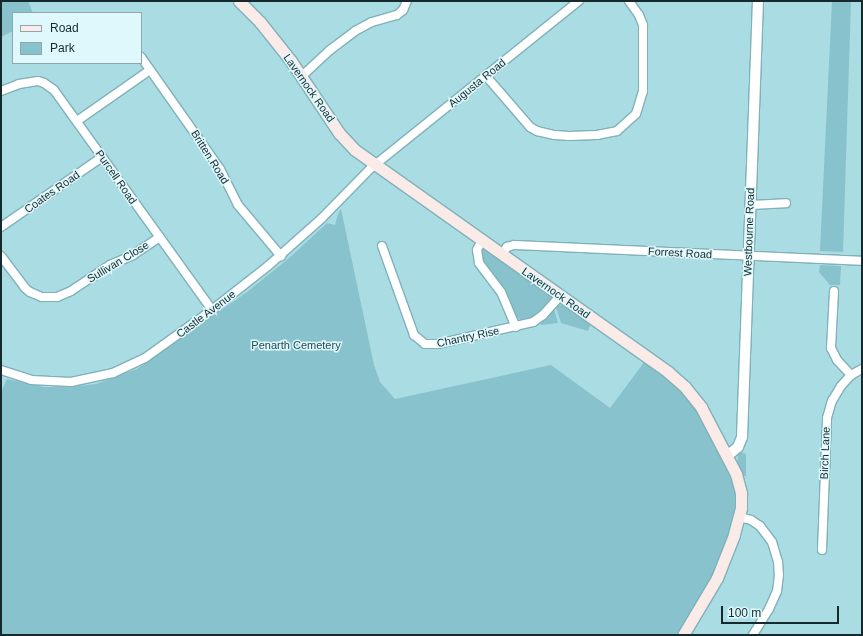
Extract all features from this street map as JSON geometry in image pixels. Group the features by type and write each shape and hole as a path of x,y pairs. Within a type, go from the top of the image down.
{"main road":[{"name":"Lavernock Road","path":"239,1 270,34 302,76 343,138 355,150 680,382 701,407 738,479 741,493 739,517 729,548 716,578 683,635"}],"street":[{"path":"302,76 330,50 355,31 372,22 397,15 403,10 407,1"},
{"name":"Augusta Road","path":"376,166 579,1"},
{"path":"486,76 530,127 537,131 569,136 597,135 617,131 636,114 643,91 643,24 639,15 629,1"},
{"name":"Westbourne Road","path":"727,456 738,447 742,437 758,1"},
{"name":"Britten Road","path":"142,58 220,169 238,205 281,256"},
{"path":"77,121 150,70"},
{"name":"Purcell Road","path":"1,91 33,81 44,83 54,90 212,310"},
{"name":"Coates Road","path":"1,226 102,157"},
{"name":"Castle Avenue","path":"1,370 18,377 43,382 70,382 102,376 122,370 145,358 212,310 281,256 376,166"},
{"path":"750,205 786,202"},
{"name":"Sullivan Close","path":"1,256 25,288 30,292 42,296 57,297 71,291 110,264 133,255 160,237"},
{"path":"482,240 477,250 479,264 501,292 516,326"},
{"name":"Forrest Road","path":"502,254 507,247 514,245 810,259 862,260"},
{"name":"Chantry Rise","path":"382,246 414,335 420,341 430,345 516,326 539,319 560,296"},
{"path":"834,291 831,348 837,360 851,375"},
{"name":"Birch Lane","path":"822,550 827,418 836,393 851,375 862,369"},
{"path":"739,517 751,520 760,526 772,542 778,562 779,575 777,591 769,609 753,635"}],"green space":[{"path":"1,1 28,1 33,12 12,12 12,32 1,37"},
{"path":"832,1 851,1 843,252 820,251"},
{"name":"Penarth Cemetery","path":"341,209 374,365 380,382 395,399 551,365 610,408 645,361 670,379 691,402 700,415 732,479 737,500 734,520 714,574 678,635 1,635 1,392 7,379 44,387 70,387 96,384 137,369 247,292 288,259 327,223 335,225"},
{"path":"484,248 551,294 553,299 535,318 524,322 517,317 482,263 481,251"},
{"path":"820,265 841,266 840,285 830,285 819,272"},
{"path":"562,304 591,323 588,331 561,323 556,307"},
{"path":"554,309 558,323 541,325 540,322"},
{"path":"740,452 746,454 746,476 742,476 737,463"}]}
